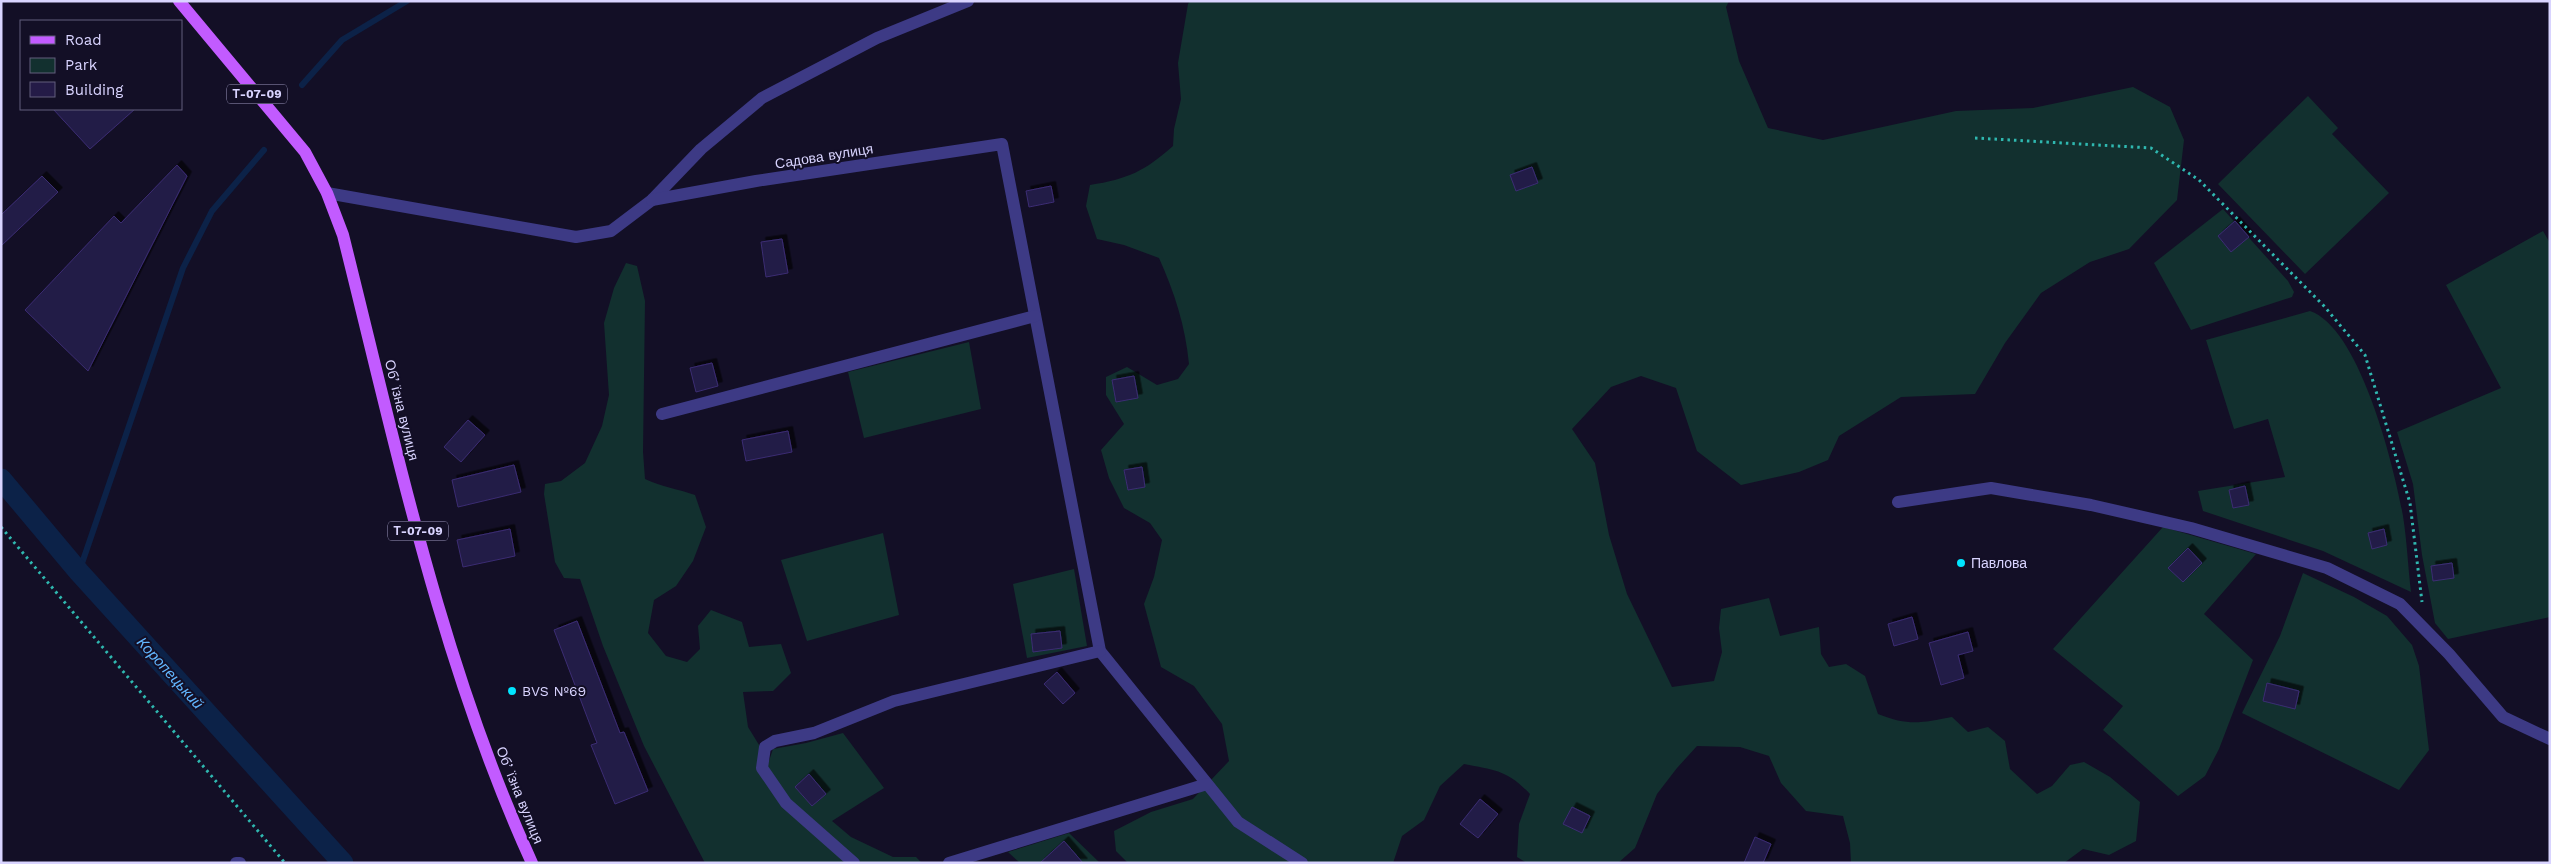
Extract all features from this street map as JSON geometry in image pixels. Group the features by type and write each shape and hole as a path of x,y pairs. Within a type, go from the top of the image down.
{"main road":[{"name":"Обʼїзна вулиця","path":"179,1 305,152 327,193 343,235 413,514 448,633 484,745 532,863"}],"street":[{"path":"327,193 576,237 610,231 652,200 701,149 762,98 877,38 968,1"},
{"name":"Садова вулиця","path":"652,200 756,181 1002,144 1035,316"},
{"path":"662,414 1035,316 1100,651 1238,822 1302,863"},
{"path":"1898,502 1991,488 2091,505 2191,528 2327,568 2400,604 2503,717 2550,739"},
{"path":"854,863 786,803 762,768 765,746 775,741 814,733 894,701 1100,651"},
{"path":"949,863 1207,784"}],"path":[{"path":"1975,138 2151,148 2199,180 2324,306 2365,355 2410,504 2425,630"},
{"path":"1,528 285,863"}],"green space":[{"path":"1190,1 1729,1 1726,7 1739,61 1768,128 1823,140 1956,111 2033,108 2133,87 2170,107 2184,140 2177,200 2129,249 2090,262 2041,293 2005,343 1975,394 1901,397 1839,436 1828,460 1799,472 1741,485 1697,451 1676,388 1641,376 1611,387 1572,429 1595,463 1609,535 1627,594 1672,687 1714,681 1722,652 1719,628 1721,609 1769,598 1780,636 1819,627 1821,654 1829,667 1846,664 1865,676 1878,714 1906,722 1932,721 1952,717 1968,732 1988,727 2005,741 2010,769 2037,794 2052,786 2070,765 2084,762 2110,777 2140,802 2136,841 2109,855 2083,849 2064,863 1851,863 1850,843 1843,816 1806,811 1781,783 1769,756 1740,747 1697,746 1657,794 1635,848 1618,863 1527,863 1517,857 1519,824 1530,794 1514,780 1500,772 1464,764 1440,786 1424,820 1402,836 1393,863 1128,863 1116,851 1114,831 1151,812 1193,799 1229,761 1222,724 1194,686 1161,667 1144,604 1154,577 1162,540 1150,523 1124,508 1109,478 1101,450 1124,424 1106,395 1106,377 1127,367 1157,385 1178,379 1189,364 1182,323 1170,284 1159,258 1124,245 1097,239 1086,206 1090,185 1115,180 1135,173 1154,162 1173,146 1174,129 1181,99 1178,63"},
{"path":"2308,96 2338,128 2332,134 2389,193 2305,274 2218,184"},
{"path":"2223,209 2288,281 2294,292 2292,297 2191,330 2154,263"},
{"path":"2543,231 2550,243 2550,617 2448,639 2435,623 2422,555 2413,484 2397,432 2501,388 2446,285"},
{"path":"626,263 637,266 645,301 643,452 645,479 695,495 706,527 693,561 676,586 654,600 648,633 666,656 687,662 700,649 698,626 711,610 742,622 749,647 781,644 791,673 773,691 743,692 748,727 769,761 773,749 806,743 843,733 884,788 832,821 851,837 893,857 916,857 922,863 705,863 644,746 603,646 580,579 564,578 555,562 544,494 545,484 561,481 585,463 602,426 609,395 604,323 614,288"},
{"path":"2310,311 2328,323 2344,343 2359,370 2372,401 2392,465 2398,494 2404,525 2411,592 2323,551 2203,511 2198,491 2285,477 2268,419 2234,429 2206,340"},
{"path":"969,342 981,409 864,438 848,372"},
{"path":"2163,527 2256,554 2204,614 2253,660 2219,749 2205,776 2178,796 2103,730 2123,706 2053,649"},
{"path":"883,533 899,615 807,641 781,560"},
{"path":"1074,569 1087,646 1027,658 1013,584"},
{"path":"2303,573 2354,597 2387,616 2412,645 2419,666 2429,750 2399,790 2242,713 2280,636"},
{"path":"1069,833 1100,863 1020,863 1008,852"}],"building":[{"path":"54,110 134,110 90,149"},
{"path":"177,165 187,176 88,371 25,310 114,216 121,223"},
{"path":"1532,167 1538,183 1516,191 1510,175"},
{"path":"42,176 58,192 1,246 1,215"},
{"path":"1051,186 1054,202 1029,207 1026,191"},
{"path":"2235,221 2249,237 2231,252 2218,236"},
{"path":"782,239 788,273 766,277 761,242"},
{"path":"712,363 718,386 696,392 690,368"},
{"path":"1134,376 1138,398 1116,402 1112,380"},
{"path":"468,420 485,435 461,462 444,447"},
{"path":"788,431 792,452 746,461 742,440"},
{"path":"514,465 521,492 458,507 452,480"},
{"path":"1142,467 1145,487 1128,490 1124,470"},
{"path":"2245,486 2249,505 2233,508 2229,490"},
{"path":"510,529 515,556 463,567 457,540"},
{"path":"2384,529 2387,545 2372,549 2368,533"},
{"path":"2188,548 2202,563 2183,582 2168,568"},
{"path":"2452,563 2454,578 2433,581 2431,566"},
{"path":"1912,617 1918,639 1894,646 1888,624"},
{"path":"577,621 620,733 624,732 648,791 615,804 591,745 597,743 554,630"},
{"path":"1060,631 1062,648 1033,652 1031,634"},
{"path":"1968,632 1973,651 1958,655 1964,678 1941,685 1929,643"},
{"path":"1057,672 1075,693 1063,704 1044,684"},
{"path":"2267,683 2299,691 2295,709 2263,701"},
{"path":"809,774 826,794 812,806 795,787"},
{"path":"1480,799 1498,814 1478,838 1460,824"},
{"path":"1572,807 1590,816 1582,833 1563,824"},
{"path":"1755,837 1771,844 1763,863 1744,863"},
{"path":"1064,841 1083,863 1040,863"}],"waterway":[{"path":"302,85 342,40 407,1"},
{"path":"79,572 183,268 212,211 264,150"},
{"name":"Коропецький","path":"1,479 79,572 343,863"}],"place":[{"name":"Павлова","path":"1961,563"},
{"name":"BVS №69","path":"512,691"}]}
